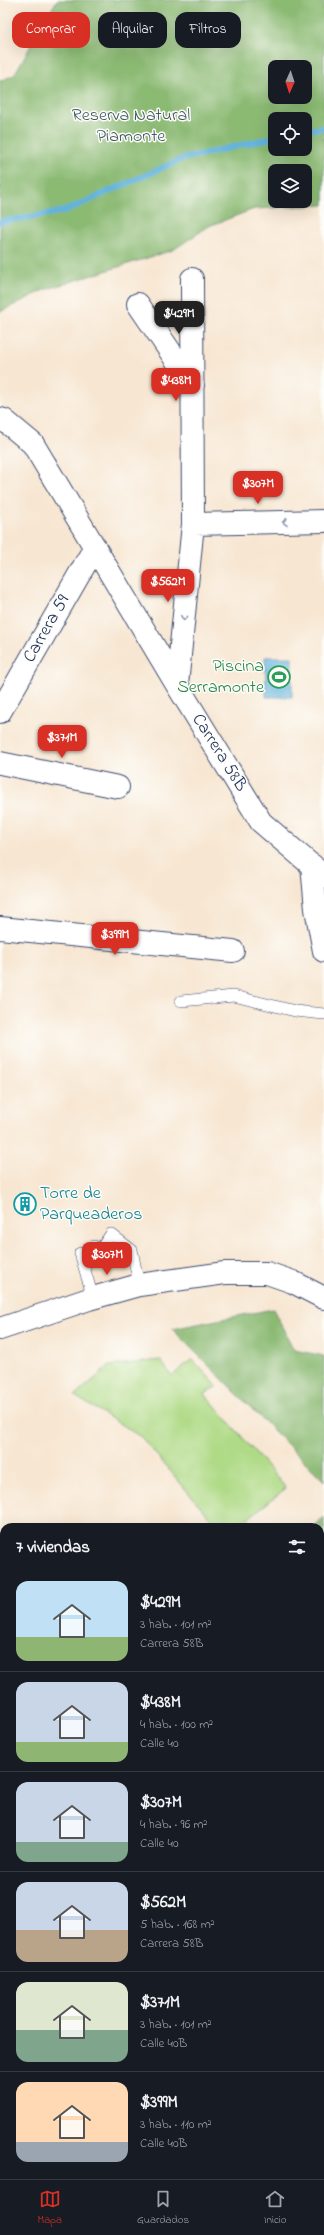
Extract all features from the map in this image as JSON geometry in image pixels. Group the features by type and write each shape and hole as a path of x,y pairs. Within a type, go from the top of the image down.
{"street":[{"path":"177,685 193,524 192,279"},
{"path":"138,304 193,385"},
{"name":"Carrera 58B","path":"0,419 4,420 33,444 177,685 262,822 318,870"},
{"path":"193,524 324,521"},
{"name":"Carrera 59","path":"0,712 95,547"},
{"path":"0,763 118,787"},
{"path":"318,870 316,909 324,951"},
{"path":"0,928 233,951"},
{"path":"0,1329 93,1298 139,1285 225,1273 267,1273 293,1282 324,1298"}],"lane":[{"path":"181,1001 234,996 295,1011 324,1014"},
{"path":"94,1246 100,1250 111,1234 132,1250 139,1285"},
{"path":"80,1252 93,1298"}],"green space":[{"name":"Reserva Natural Piamonte","path":"57,0 324,0 324,205 312,206 312,164 268,164 268,208 272,208 254,209 209,226 173,250 44,290 0,312 0,81 14,75 29,48 90,48 90,12 50,12"},
{"path":"273,1309 294,1350 324,1356 324,1481 172,1329"},
{"path":"192,1359 217,1386 205,1394 286,1488 242,1523 215,1523 141,1437 75,1396 109,1366 160,1360 172,1376"},
{"path":"324,1517 324,1523 319,1523"}],"water":[{"name":"Piscina Serramonte","path":"265,657 292,657 292,697 266,697"}],"waterway":[{"path":"312,129 324,128"},
{"path":"0,222 65,211 182,159 268,139"}],"place":[{"name":"Piscina Serramonte","path":"279,677"},
{"name":"Torre de Parqueaderos","path":"25,1204"}]}
